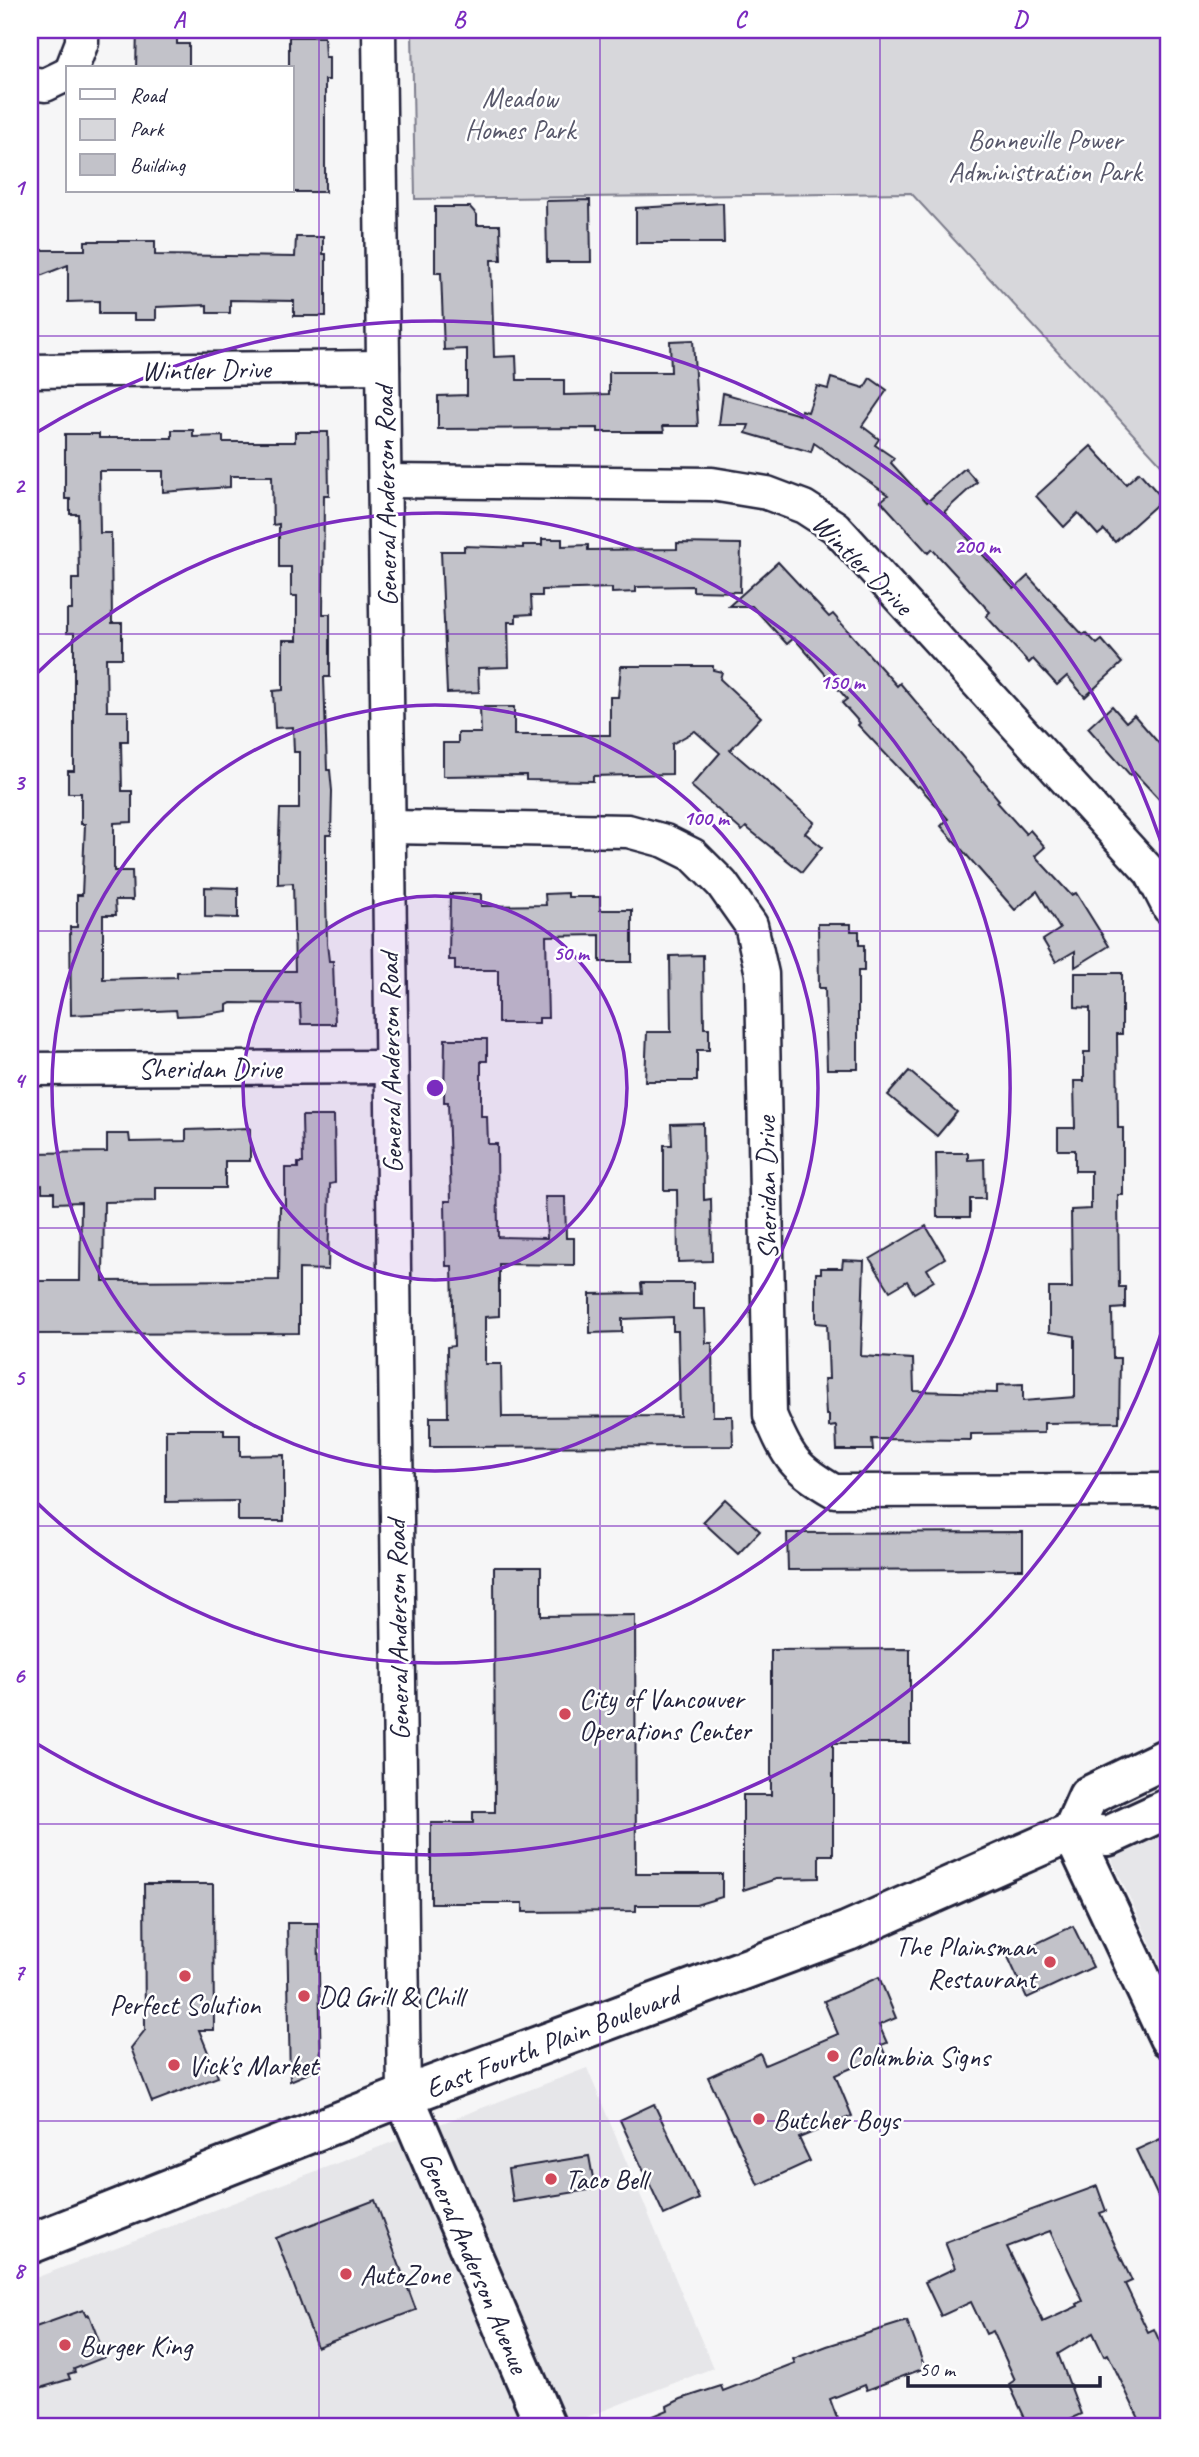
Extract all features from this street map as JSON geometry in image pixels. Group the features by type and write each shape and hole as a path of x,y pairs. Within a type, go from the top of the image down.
{"main road":[{"path":"1169,1757 1088,1796 1072,1832 1169,2038"},
{"path":"1072,1832 1108,1836 1169,1808"},
{"name":"East Fourth Plain Boulevard","path":"30,2244 404,2096 848,1931 1072,1832"},
{"name":"General Anderson Avenue","path":"404,2096 546,2427"}],"street":[{"path":"73,66 82,42 82,30"},
{"name":"General Anderson Road","path":"379,30 404,2096"},
{"path":"30,83 45,85 66,75"},
{"name":"Wintler Drive","path":"30,371 383,367"},
{"name":"Wintler Drive","path":"385,481 712,484 767,493 804,507 835,527 1150,873 1169,908"},
{"name":"Sheridan Drive","path":"389,827 628,831 665,841 693,855 722,884 751,925 762,974 770,1415 783,1446 801,1472 834,1490 1169,1490"},
{"name":"Sheridan Drive","path":"30,1069 390,1067"}],"shaded area":[{"path":"1169,1831 1169,1983 1111,1858"},
{"path":"587,2068 713,2368 561,2427 30,2427 30,2280"}],"green space":[{"path":"412,30 1169,30 1169,473 911,193 415,199"}],"building":[{"path":"137,30 177,30 177,44 189,44 189,66 136,66"},
{"path":"289,37 324,37 325,57 329,57 329,80 325,80 325,192 294,192 294,66 289,66"},
{"path":"590,200 591,262 547,262 546,201"},
{"path":"723,203 724,243 636,243 636,208"},
{"path":"435,207 470,207 477,215 477,225 500,225 501,260 491,260 494,357 516,356 517,380 564,380 564,395 609,394 609,372 671,372 670,341 693,340 698,426 663,426 664,432 598,432 598,428 438,429 438,396 467,395 467,349 444,350 441,273 435,273"},
{"path":"296,237 323,237 323,254 326,254 326,316 294,316 294,301 230,300 230,313 207,313 207,305 156,307 156,320 134,320 134,314 99,314 99,301 68,302 68,265 30,280 30,250 85,250 85,241 155,241 155,255 295,257"},
{"path":"831,378 864,388 870,378 887,390 862,426 879,439 875,445 894,458 891,463 927,502 965,468 977,482 944,512 1014,589 1028,576 1083,635 1086,633 1097,644 1102,640 1122,663 1085,697 1067,676 1057,685 1033,659 1029,663 986,616 990,612 932,549 928,553 881,501 888,495 814,443 811,452 746,433 749,425 719,425 723,393 800,415 801,410 808,412 817,386 828,389"},
{"path":"172,430 193,430 193,437 223,436 223,442 295,442 295,432 328,432 329,495 324,495 323,614 330,614 330,677 324,677 327,770 330,770 332,791 331,835 326,835 326,893 327,944 329,961 333,961 335,1024 301,1024 300,1004 231,1003 227,1005 227,1011 199,1015 177,1016 176,1010 71,1015 70,927 77,927 77,895 82,895 85,824 81,824 81,793 68,793 68,771 74,771 74,633 67,633 67,610 72,610 72,579 79,579 78,514 70,514 70,499 65,499 65,434 99,434 99,438 172,438","holes":["99,471 163,471 163,492 230,487 230,476 272,476 273,525 279,524 279,567 291,567 291,596 297,596 297,640 283,640 283,690 273,691 275,728 293,727 294,752 299,752 299,809 280,809 278,864 278,884 293,883 295,971 177,972 177,977 103,979 103,915 116,915 115,900 133,900 132,871 114,871 114,823 132,822 132,791 122,791 121,741 128,741 128,711 107,711 106,658 122,658 122,623 112,623 111,533 100,533"]},
{"path":"1091,446 1126,484 1139,472 1163,499 1115,542 1104,530 1098,535 1078,513 1064,527 1036,496"},
{"path":"542,539 562,539 562,546 588,545 588,550 677,549 677,543 741,544 740,592 693,591 693,586 636,587 636,592 612,593 612,588 542,590 542,596 531,596 532,614 516,615 516,622 508,622 509,667 478,668 479,692 447,693 441,551 464,551 464,546 523,548 523,545 542,545"},
{"path":"778,562 829,617 833,614 897,686 900,683 999,800 997,802 1026,834 1030,830 1045,847 1035,856 1071,895 1076,893 1109,946 1075,967 1075,951 1056,962 1043,940 1060,929 1037,891 1015,910 941,826 948,819 858,725 860,723 842,703 847,699 794,638 787,644 752,606 729,606"},
{"path":"621,666 713,666 713,670 722,672 720,679 761,717 730,750 814,822 805,833 822,847 802,872 746,827 742,831 691,786 720,753 695,731 672,744 672,774 593,776 593,781 526,780 526,775 443,776 443,743 458,743 458,733 481,733 480,707 514,707 514,735 610,735 610,697 618,697"},
{"path":"1112,706 1126,722 1134,715 1169,755 1169,810 1134,772 1130,775 1088,728"},
{"path":"205,887 238,888 238,918 205,917"},
{"path":"568,893 568,897 600,897 600,910 632,910 632,962 600,962 600,935 546,936 548,1018 539,1018 539,1023 498,1023 498,970 455,970 455,960 449,960 450,894 481,894 481,906 546,905 545,894"},
{"path":"818,924 851,924 851,931 859,931 859,945 864,945 864,971 858,971 858,1069 827,1069 825,988 819,988"},
{"path":"703,955 704,1028 709,1028 709,1050 697,1050 697,1081 645,1081 647,1032 671,1032 670,956"},
{"path":"1075,973 1122,973 1122,1034 1117,1034 1118,1128 1123,1128 1123,1195 1118,1195 1119,1287 1125,1287 1125,1308 1112,1309 1113,1358 1120,1358 1119,1422 1044,1423 1044,1433 971,1434 971,1440 872,1439 873,1450 837,1450 836,1426 829,1427 829,1415 826,1415 824,1379 829,1379 827,1324 816,1323 816,1273 821,1273 821,1268 842,1268 843,1260 864,1261 861,1356 913,1359 914,1391 997,1393 997,1385 1023,1384 1023,1401 1075,1397 1075,1336 1049,1332 1049,1288 1072,1288 1071,1210 1091,1209 1091,1171 1075,1171 1075,1150 1058,1150 1058,1128 1075,1128 1074,1081 1084,1081 1084,1052 1090,1052 1090,1008 1075,1007"},
{"path":"445,1039 487,1039 487,1061 481,1061 481,1116 487,1116 488,1144 497,1144 498,1237 547,1238 545,1197 565,1197 566,1238 574,1238 574,1265 499,1264 499,1316 485,1317 485,1364 501,1364 502,1417 680,1416 678,1331 673,1331 673,1317 622,1319 622,1332 590,1333 590,1294 642,1293 641,1283 693,1283 693,1309 705,1309 706,1343 712,1343 713,1416 732,1416 733,1446 430,1447 430,1417 448,1417 447,1347 454,1346 452,1266 446,1266 445,1201 451,1201 448,1102 444,1102"},
{"path":"909,1071 957,1112 937,1136 888,1095"},
{"path":"302,1116 334,1116 335,1183 330,1184 328,1270 299,1269 299,1333 30,1334 30,1281 80,1281 81,1202 54,1203 54,1192 42,1192 42,1185 30,1186 30,1153 107,1152 107,1134 129,1134 130,1142 186,1141 186,1130 250,1128 250,1161 225,1161 225,1188 156,1188 156,1201 104,1202 103,1281 279,1280 280,1206 285,1206 285,1168 298,1168 298,1163 303,1163"},
{"path":"703,1123 704,1200 711,1199 712,1261 678,1262 677,1190 664,1190 664,1145 672,1145 671,1124"},
{"path":"936,1153 968,1153 968,1160 984,1159 985,1199 970,1199 970,1217 937,1217"},
{"path":"926,1226 945,1258 927,1269 934,1281 914,1293 907,1281 890,1291 870,1259"},
{"path":"166,1429 224,1429 224,1435 240,1435 240,1456 284,1455 284,1521 238,1521 238,1501 166,1502"},
{"path":"725,1499 760,1531 738,1554 703,1522"},
{"path":"1023,1532 1023,1569 788,1570 787,1533"},
{"name":"City of Vancouver Operations Center","path":"494,1567 541,1567 541,1616 635,1615 636,1874 722,1874 722,1897 696,1905 636,1905 636,1911 523,1912 523,1903 431,1903 431,1823 473,1823 473,1812 495,1812"},
{"path":"910,1649 910,1743 833,1743 833,1855 819,1855 819,1878 776,1879 743,1890 743,1795 771,1795 771,1650"},
{"path":"144,1884 213,1884 214,2030 199,2030 218,2077 152,2102 131,2048 145,2030"},
{"name":"DQ Grill & Chill","path":"287,1923 318,1923 321,2068 290,2081"},
{"name":"The Plainsman Restaurant","path":"1073,1926 1093,1967 1027,1998 1008,1957"},
{"path":"879,1977 896,2018 879,2025 887,2043 881,2045 885,2054 835,2075 852,2116 799,2138 810,2161 758,2185 708,2077 760,2053 765,2065 838,2034 824,2001"},
{"path":"654,2104 699,2199 664,2215 620,2120"},
{"path":"1160,2139 1169,2159 1169,2220 1136,2150"},
{"name":"Taco Bell","path":"589,2156 595,2189 513,2202 508,2169"},
{"path":"1097,2186 1106,2211 1100,2213 1132,2281 1125,2284 1148,2332 1154,2329 1169,2362 1169,2427 1143,2427 1108,2354 1104,2356 1093,2333 1058,2354 1081,2414 1052,2427 1029,2427 1009,2384 1015,2380 993,2331 986,2334 971,2302 941,2316 925,2282 955,2268 945,2242","holes":["1050,2231 1083,2301 1077,2304 1078,2306 1043,2322 1007,2247"]},
{"name":"AutoZone","path":"375,2200 416,2310 317,2347 276,2238"},
{"name":"Burger King","path":"83,2310 86,2316 89,2315 105,2357 74,2369 75,2372 68,2374 70,2379 30,2391 30,2329"},
{"path":"907,2321 925,2368 867,2390 865,2385 830,2399 840,2427 627,2427 668,2410 667,2406 681,2399 721,2386 723,2391 795,2363 793,2359 827,2346"}],"place":[{"name":"City of Vancouver Operations Center","path":"565,1714"},
{"name":"The Plainsman Restaurant","path":"1050,1962"},
{"name":"Perfect Solution","path":"185,1976"},
{"name":"DQ Grill & Chill","path":"304,1996"},
{"name":"Columbia Signs","path":"833,2056"},
{"name":"Vick's Market","path":"174,2065"},
{"name":"Butcher Boys","path":"759,2119"},
{"name":"Taco Bell","path":"551,2179"},
{"name":"AutoZone","path":"346,2274"},
{"name":"Burger King","path":"65,2345"}],"park label":[{"name":"Meadow Homes Park","path":"520,113"},
{"name":"Bonneville Power Administration Park","path":"1045,155"}]}
